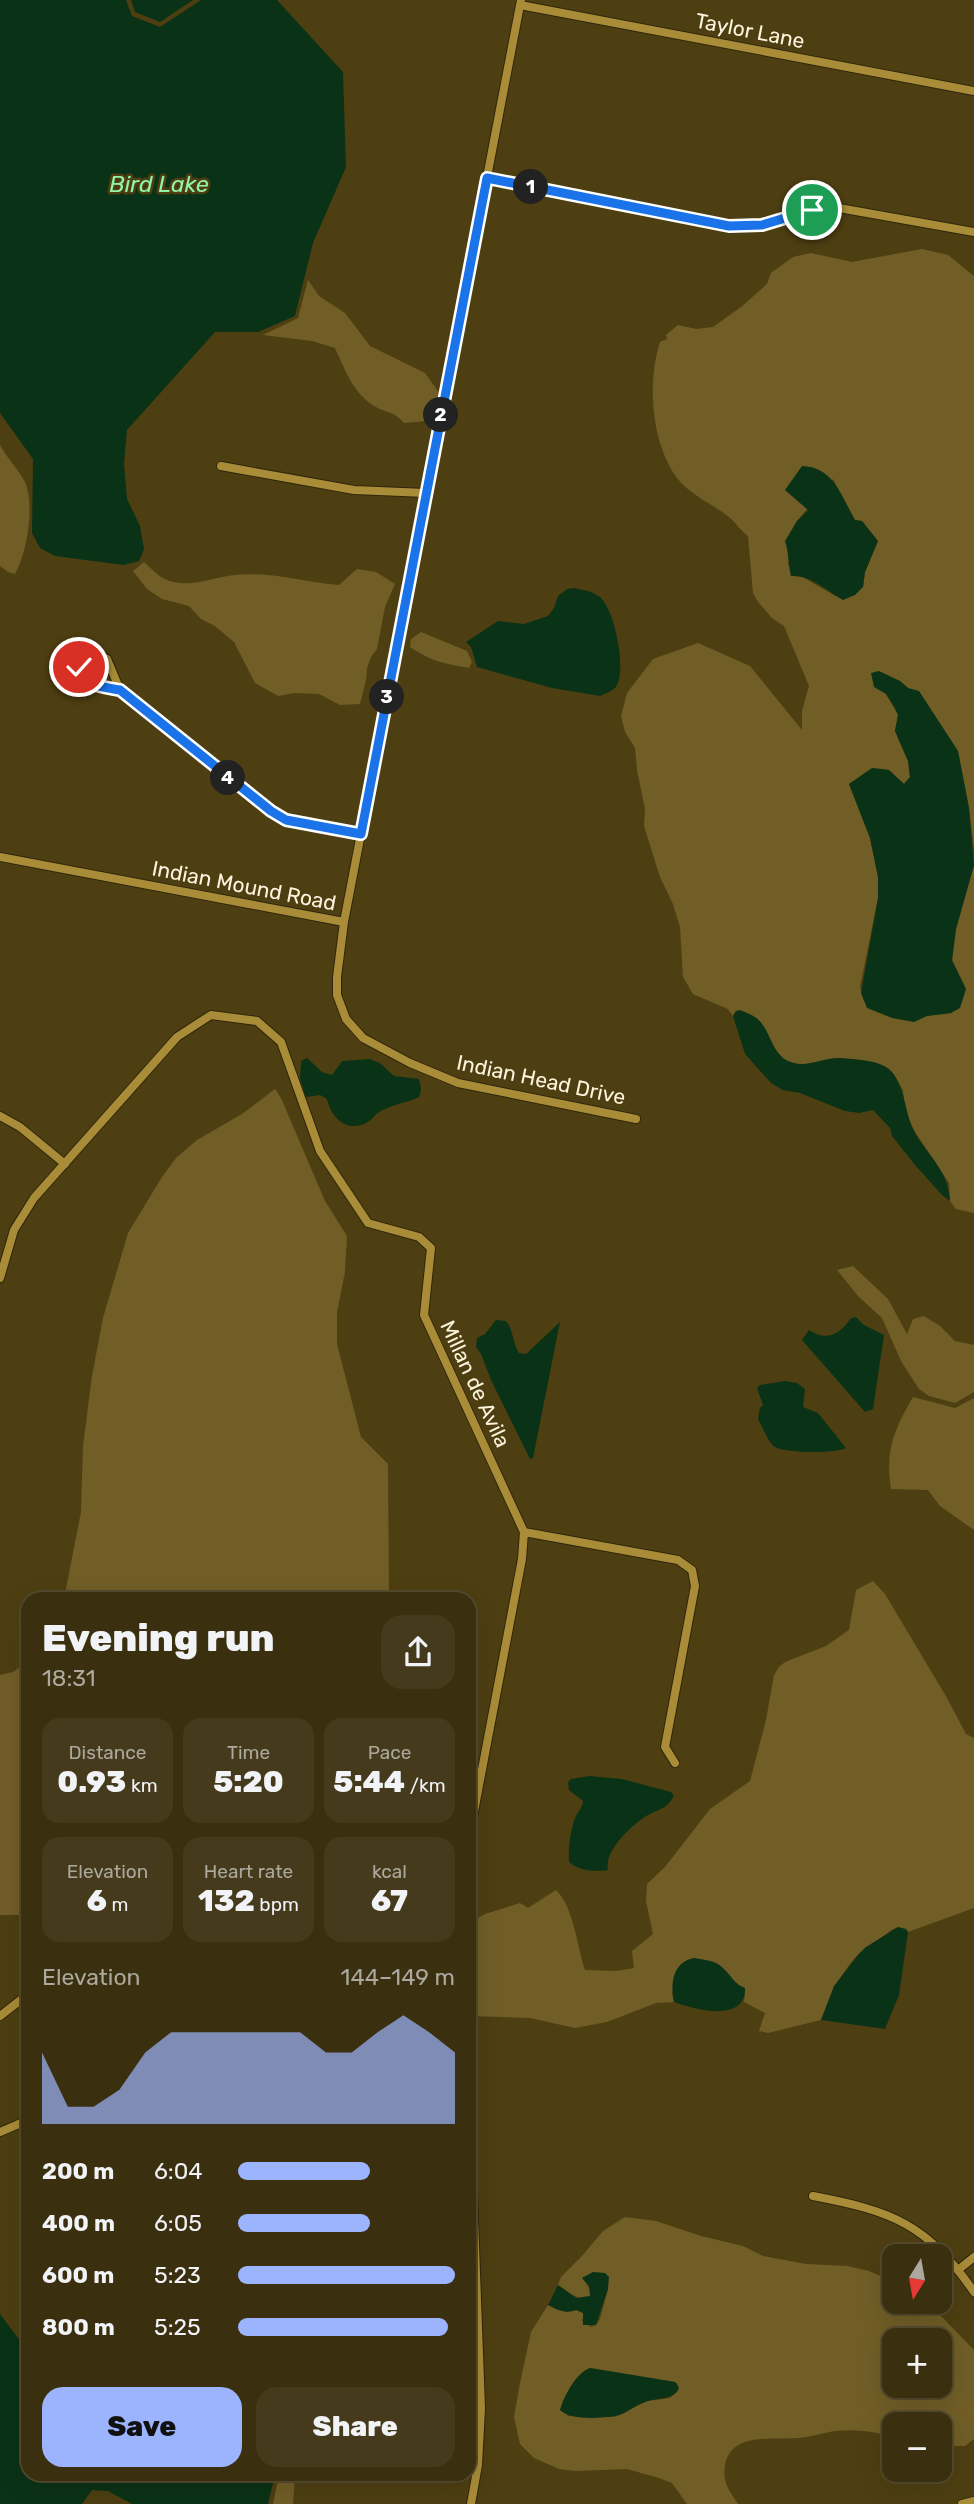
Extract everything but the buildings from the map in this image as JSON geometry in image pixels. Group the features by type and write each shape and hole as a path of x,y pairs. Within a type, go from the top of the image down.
{"street":[{"name":"Taylor Lane","path":"520,2 974,91"},
{"name":"Indian Mound Road","path":"0,857 344,922 520,2"},
{"path":"487,178 729,226 762,225 812,210 839,208 974,232"},
{"path":"221,466 354,490 426,494"},
{"path":"120,690 97,686 82,676 79,667 84,656 95,653 107,659 120,690 271,811 286,820 361,834"},
{"name":"Indian Head Drive","path":"344,922 337,995 346,1019 363,1038 410,1063 458,1083 636,1119"},
{"name":"Millan de Avila","path":"0,1278 14,1230 34,1198 177,1037 211,1016 257,1021 281,1042 320,1151 368,1223 419,1237 431,1248 424,1315 524,1532 523,1559 476,1802"},
{"path":"0,1116 20,1127 65,1164"},
{"path":"524,1532 678,1560 692,1570 695,1586 665,1747 675,1763"},
{"path":"0,2016 21,2000"},
{"path":"0,2132 21,2123"},
{"path":"813,2196 864,2206 898,2219 931,2241 974,2292"},
{"path":"958,2270 974,2257"},
{"path":"476,2273 481,2408 476,2476"},
{"path":"471,2504 475,2481"},
{"path":"962,2504 974,2501"}],"shaded area":[{"path":"922,249 948,255 974,276 974,849 958,751 919,692 900,681 886,694 898,715 895,731 908,761 910,777 904,784 889,770 873,768 849,784 870,838 878,877 878,898 860,987 864,1001 927,1016 951,1013 966,989 952,961 956,929 974,865 974,1213 956,1209 950,1201 949,1183 915,1132 905,1110 903,1090 893,1073 846,1059 833,1058 807,1064 787,1061 779,1055 754,1017 736,1011 733,1016 728,1009 693,994 683,977 680,927 644,826 645,809 635,748 625,732 621,716 627,693 653,659 698,643 750,666 802,730 802,711 809,686 784,626 772,618 753,593 748,536 729,517 695,495 677,478 668,464 654,412 654,375 660,342 667,339 666,335 678,325 696,329 713,327 741,307 767,284 771,273 793,257 811,253 852,262","holes":["833,479 855,520 862,521 878,541 865,572 863,587 835,596 788,565 797,521"]},
{"path":"308,280 319,296 345,313 370,346 425,373 440,394 437,406 427,421 404,423 368,402 351,381 335,348 312,341 263,335 298,318"},
{"path":"0,445 25,482 28,492 26,542 15,574 0,566"},
{"path":"144,562 166,580 178,583 248,574 339,585 357,569 376,572 395,584 385,607 377,649 367,668 360,704 340,705 319,694 294,693 278,696 255,683 234,642 215,626 201,619 189,606 162,599 147,589 133,571"},
{"path":"421,632 467,651 472,662 469,668 438,661 410,647 411,639"},
{"path":"275,1089 325,1201 347,1236 345,1272 337,1312 337,1344 361,1437 388,1464 389,1592 65,1592 81,1512 83,1446 92,1376 103,1318 128,1233 176,1158 197,1140 242,1114"},
{"path":"853,1266 888,1299 907,1334 913,1319 924,1316 940,1326 955,1341 974,1345 974,1392 955,1403 929,1396 919,1389 901,1361 882,1318 858,1296 837,1270"},
{"path":"913,1397 955,1408 974,1398 974,1530 940,1506 928,1490 891,1489 890,1451"},
{"path":"873,1581 885,1594 966,1734 974,1738 974,1908 908,1932 898,1927 893,1929 857,1955 844,1972 821,2020 768,2033 759,2031 765,2013 744,2002 745,1992 724,1970 713,1963 694,1958 672,1993 674,2002 656,2003 607,2022 575,2028 530,2018 476,2016 476,1919 520,1903 528,1908 556,1890 571,1917 585,1970 616,1971 634,1968 632,1951 653,1934 646,1901 647,1884 665,1867 710,1809 750,1781 766,1720 774,1675 785,1662 826,1646 849,1630 856,1590"},
{"path":"21,1666 21,1915 0,1915 0,1675 13,1672"},
{"path":"625,2217 656,2221 743,2246 763,2256 806,2264 847,2266 882,2277 882,2314 938,2314 974,2350 974,2439 965,2446 952,2446 952,2412 882,2412 882,2434 842,2430 803,2437 744,2442 729,2454 724,2471 727,2486 738,2504 687,2504 672,2483 659,2478 627,2469 559,2469 534,2458 520,2444 514,2417 531,2332 548,2305 562,2311 576,2310 584,2313 582,2321 591,2327 596,2325 608,2289 582,2277 591,2291 590,2296 581,2298 558,2285 561,2277 603,2231","holes":["590,2368 678,2384 677,2392 670,2398 647,2401 614,2417 568,2416 561,2407 576,2379"]},
{"path":"278,2481 295,2481 293,2504 273,2504"}],"water":[{"name":"Bird Lake","path":"0,0 126,0 132,16 160,27 201,0 277,0 343,72 346,167 313,243 295,316 258,332 215,332 127,430 124,464 127,499 140,526 144,549 139,561 124,565 55,556 40,548 32,533 33,459 0,413"},
{"path":"131,0 193,0 160,22 135,12"},
{"path":"802,466 822,471 829,477 855,520 862,521 878,541 865,572 863,587 855,595 843,600 812,581 791,576 785,541 797,521 808,510 785,490"},
{"path":"574,588 600,597 610,615 620,656 619,680 614,689 600,696 552,688 477,667 471,647 466,642 498,621 524,624 548,616 558,596 567,589"},
{"path":"879,671 908,688 919,691 958,751 969,808 974,865 956,929 952,960 966,989 960,1008 951,1013 927,1016 914,1022 892,1018 867,1008 861,993 878,898 878,877 870,838 849,784 872,768 889,770 904,784 910,777 908,761 895,731 898,715 886,694 874,687 871,673"},
{"path":"740,1010 760,1021 781,1056 793,1063 806,1064 839,1058 874,1062 887,1067 900,1085 914,1131 946,1180 950,1201 915,1165 892,1136 890,1128 873,1110 859,1113 845,1111 800,1093 783,1090 771,1083 745,1054 733,1016"},
{"path":"307,1058 322,1072 332,1075 342,1061 370,1059 380,1063 394,1076 419,1079 420,1095 382,1110 359,1126 346,1125 332,1112 327,1099 320,1095 306,1097 300,1079 301,1061"},
{"path":"856,1317 864,1325 884,1335 873,1409 865,1412 802,1340 809,1330 827,1336 838,1332 851,1318"},
{"path":"496,1320 506,1321 519,1353 526,1354 560,1322 533,1458 530,1459 476,1347 477,1338 485,1334"},
{"path":"785,1381 797,1383 805,1389 803,1407 818,1413 846,1448 810,1452 789,1451 773,1445 758,1419 763,1405 757,1388 760,1385"},
{"path":"589,1776 622,1779 671,1792 674,1796 667,1805 642,1819 624,1835 613,1849 608,1870 587,1870 569,1862 571,1831 583,1801 569,1790 568,1782"},
{"path":"898,1927 908,1932 899,1995 885,2029 821,2020 834,1986 858,1955"},
{"path":"694,1958 716,1963 745,1988 743,1999 737,2006 718,2011 674,2002 672,1988 677,1969 687,1960"},
{"path":"593,2272 605,2273 609,2277 608,2289 596,2325 583,2325 583,2313 576,2310 558,2310 548,2305 558,2285 576,2298 590,2296 589,2286 582,2278"},
{"path":"0,2314 21,2339 21,2481 274,2481 268,2504 132,2504 108,2491 92,2490 82,2504 0,2504"},
{"path":"590,2368 675,2382 679,2388 669,2397 645,2402 619,2415 586,2418 571,2416 560,2410 575,2380"}],"route":[{"path":"79,667 82,676 88,681 97,686 120,690 271,811 286,820 361,834 487,178 729,226 762,225 812,210"}]}
